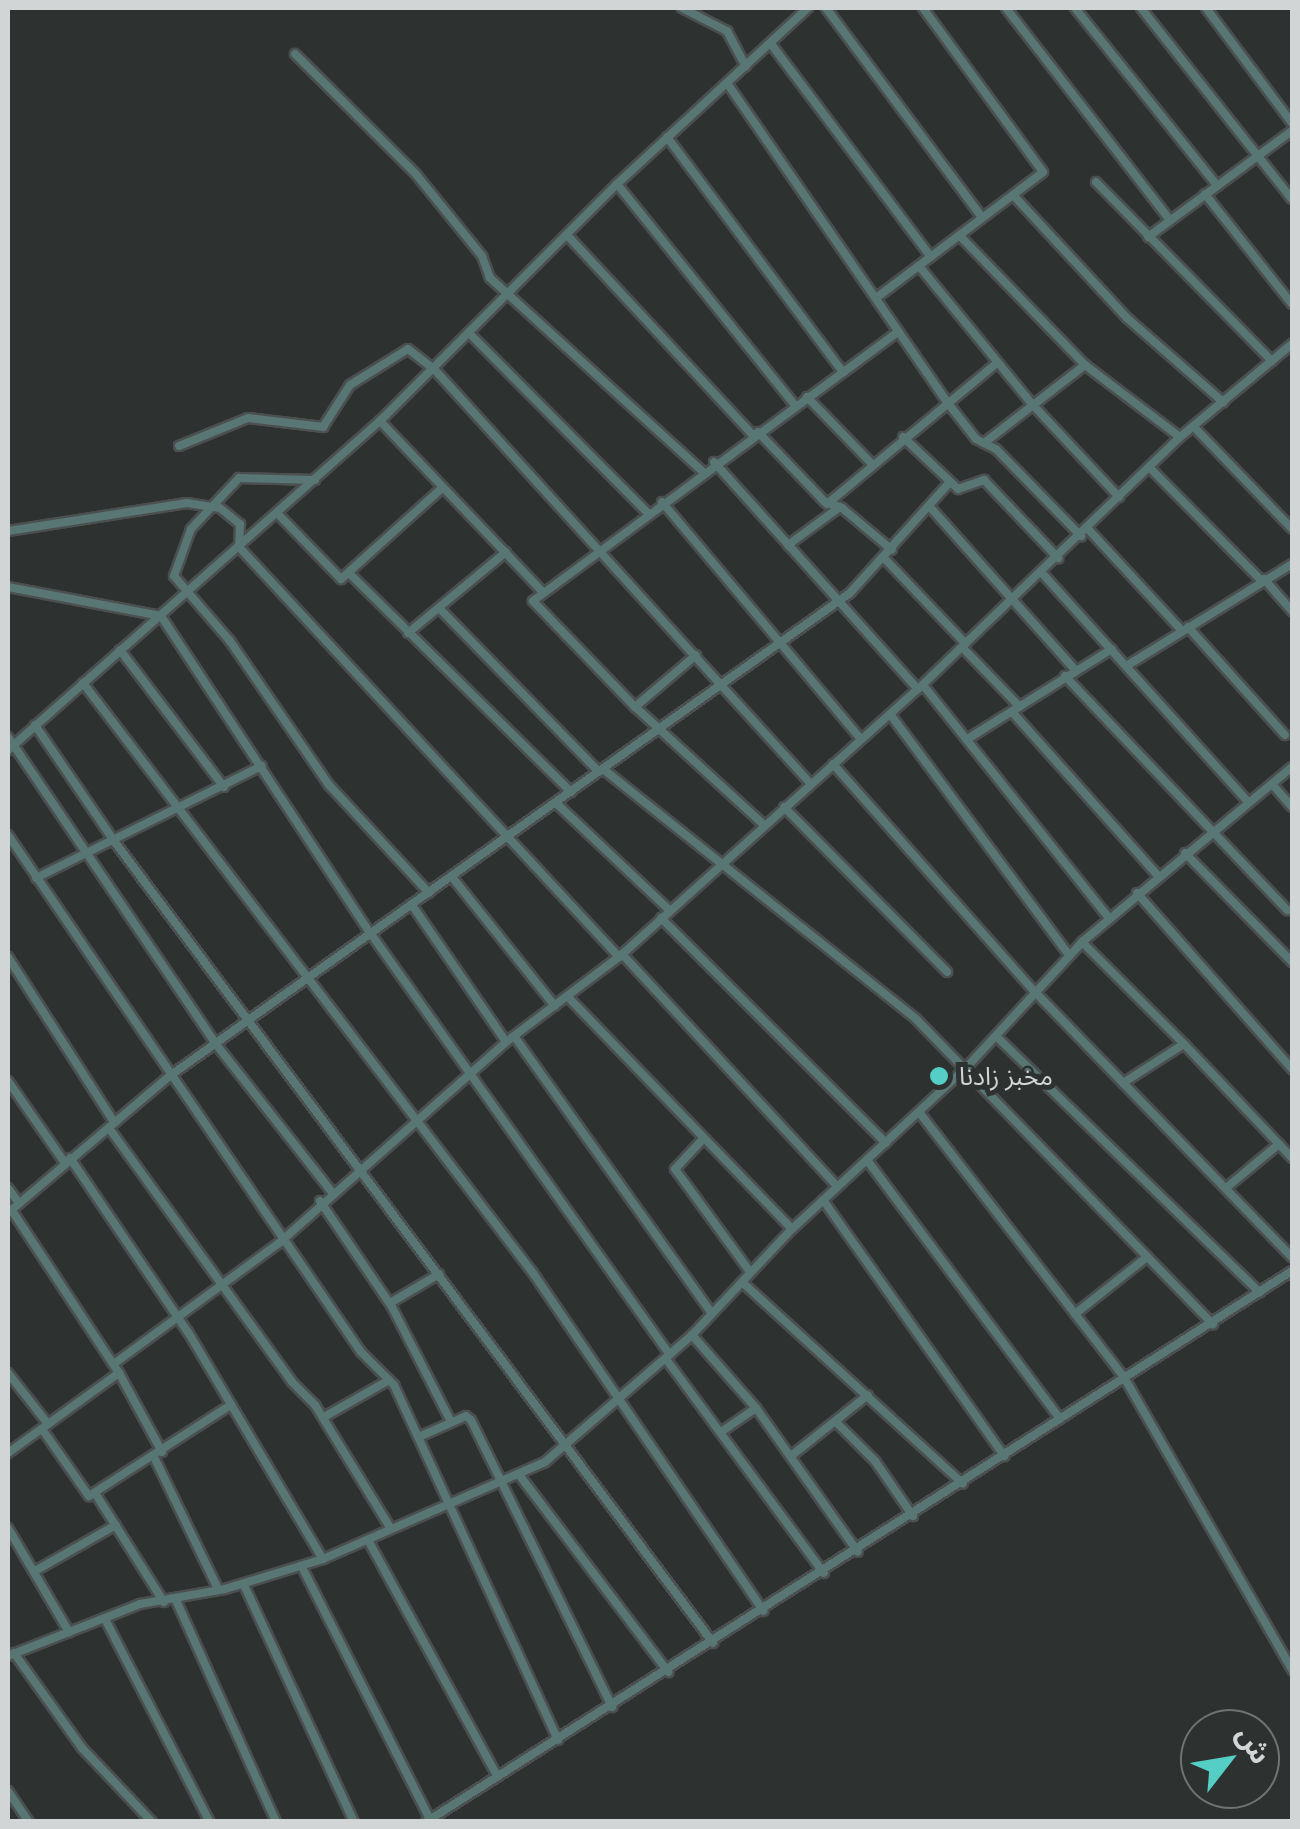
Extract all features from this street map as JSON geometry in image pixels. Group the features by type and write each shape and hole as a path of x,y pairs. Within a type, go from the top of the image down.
{"street":[{"path":"682,8 727,31 746,66"},
{"path":"332,1192 214,1044 9,744 190,592 380,421 471,335 616,184 808,8"},
{"path":"826,8 982,217"},
{"path":"876,298 1014,196 1042,169 923,8"},
{"path":"1006,8 1170,220"},
{"path":"1075,8 1218,185"},
{"path":"1141,8 1292,199"},
{"path":"1206,8 1292,123"},
{"path":"770,44 931,258"},
{"path":"295,54 415,173 482,256 490,278 512,293 702,472"},
{"path":"727,83 946,402 1185,629 1285,735"},
{"path":"1148,237 1292,131"},
{"path":"667,137 843,372"},
{"path":"1096,182 1272,361"},
{"path":"616,184 795,405"},
{"path":"1205,194 1292,304"},
{"path":"1014,196 1127,318 1223,402"},
{"path":"567,235 827,504 840,507 892,550"},
{"path":"960,236 1085,364 1180,438"},
{"path":"919,266 996,363 1119,498"},
{"path":"764,824 635,707 535,604 542,591 647,512 898,332"},
{"path":"471,335 647,512"},
{"path":"115,1363 224,1285 506,1042 620,956 720,862 921,687 1180,438 1292,344"},
{"path":"179,446 248,418 324,427 350,384 408,349 434,370 595,553 696,655 810,784"},
{"path":"827,504 871,463 996,363"},
{"path":"984,442 1085,364"},
{"path":"807,397 871,463"},
{"path":"380,421 542,591"},
{"path":"1194,427 1292,529"},
{"path":"903,437 958,489 982,478 1058,558"},
{"path":"714,462 836,604 969,738 1109,918"},
{"path":"1149,467 1292,611"},
{"path":"315,480 239,478 190,529 174,576 190,592 329,786 429,893"},
{"path":"12,1208 171,1075 836,604 885,559 950,482"},
{"path":"278,513 341,579 442,489"},
{"path":"8,531 187,502 220,508 240,524 239,548 506,838 837,1186"},
{"path":"662,502 861,740"},
{"path":"788,545 840,507"},
{"path":"930,507 1011,603 1075,670"},
{"path":"408,633 506,552"},
{"path":"885,559 964,645 1158,876"},
{"path":"1128,665 1292,564"},
{"path":"349,573 571,792"},
{"path":"1042,573 1248,802"},
{"path":"8,588 161,616 370,934 824,1573"},
{"path":"439,608 601,771 916,1020 1214,1324"},
{"path":"969,738 1112,649"},
{"path":"120,650 224,786"},
{"path":"635,707 696,655"},
{"path":"1065,676 1287,910"},
{"path":"83,682 534,1274 764,1611"},
{"path":"890,714 1069,955"},
{"path":"35,725 114,841 714,1643"},
{"path":"833,764 1035,992 1292,1256"},
{"path":"36,878 182,810 262,766"},
{"path":"152,1822 82,1748 11,1655 105,1619 175,1598 244,1585 323,1560 520,1476 564,1444 692,1335 792,1229 965,1070 1082,942 1292,768"},
{"path":"1272,784 1292,807"},
{"path":"556,803 669,910"},
{"path":"784,807 947,972"},
{"path":"8,835 285,1235 360,1352 388,1380 421,1436 448,1505 558,1740"},
{"path":"1185,853 1292,962"},
{"path":"452,877 555,1006"},
{"path":"1137,893 1292,1069"},
{"path":"412,905 506,1042"},
{"path":"661,918 886,1143"},
{"path":"1082,942 1292,1158"},
{"path":"8,957 112,1125 224,1285 324,1418 391,1528"},
{"path":"568,997 792,1229"},
{"path":"514,1036 712,1314"},
{"path":"996,1036 1260,1292"},
{"path":"1123,1083 1186,1046"},
{"path":"8,1081 178,1317 323,1560"},
{"path":"919,1112 1124,1379 1292,1670"},
{"path":"703,1140 676,1169 750,1272"},
{"path":"1226,1188 1279,1144"},
{"path":"867,1160 1060,1420"},
{"path":"8,1188 12,1208 115,1363 218,1589"},
{"path":"823,1200 1004,1456"},
{"path":"320,1202 390,1303 451,1422"},
{"path":"1075,1314 1147,1256"},
{"path":"302,1567 428,1820 858,1552 1292,1272"},
{"path":"390,1303 438,1274"},
{"path":"742,1282 964,1484"},
{"path":"692,1335 756,1408 858,1552"},
{"path":"8,1373 87,1496 231,1405"},
{"path":"8,1454 119,1373"},
{"path":"324,1418 388,1380"},
{"path":"791,1456 868,1395"},
{"path":"721,1432 756,1408"},
{"path":"421,1436 469,1417 612,1708"},
{"path":"837,1423 875,1461 912,1516"},
{"path":"520,1476 668,1672"},
{"path":"95,1493 164,1602"},
{"path":"36,1572 116,1526"},
{"path":"8,1528 69,1632"},
{"path":"368,1540 498,1776"},
{"path":"244,1585 354,1822"},
{"path":"175,1598 276,1822"},
{"path":"105,1619 210,1822"},
{"path":"8,1790 29,1822"}],"place":[{"name":"مخبز زادنا","path":"939,1076"}]}
